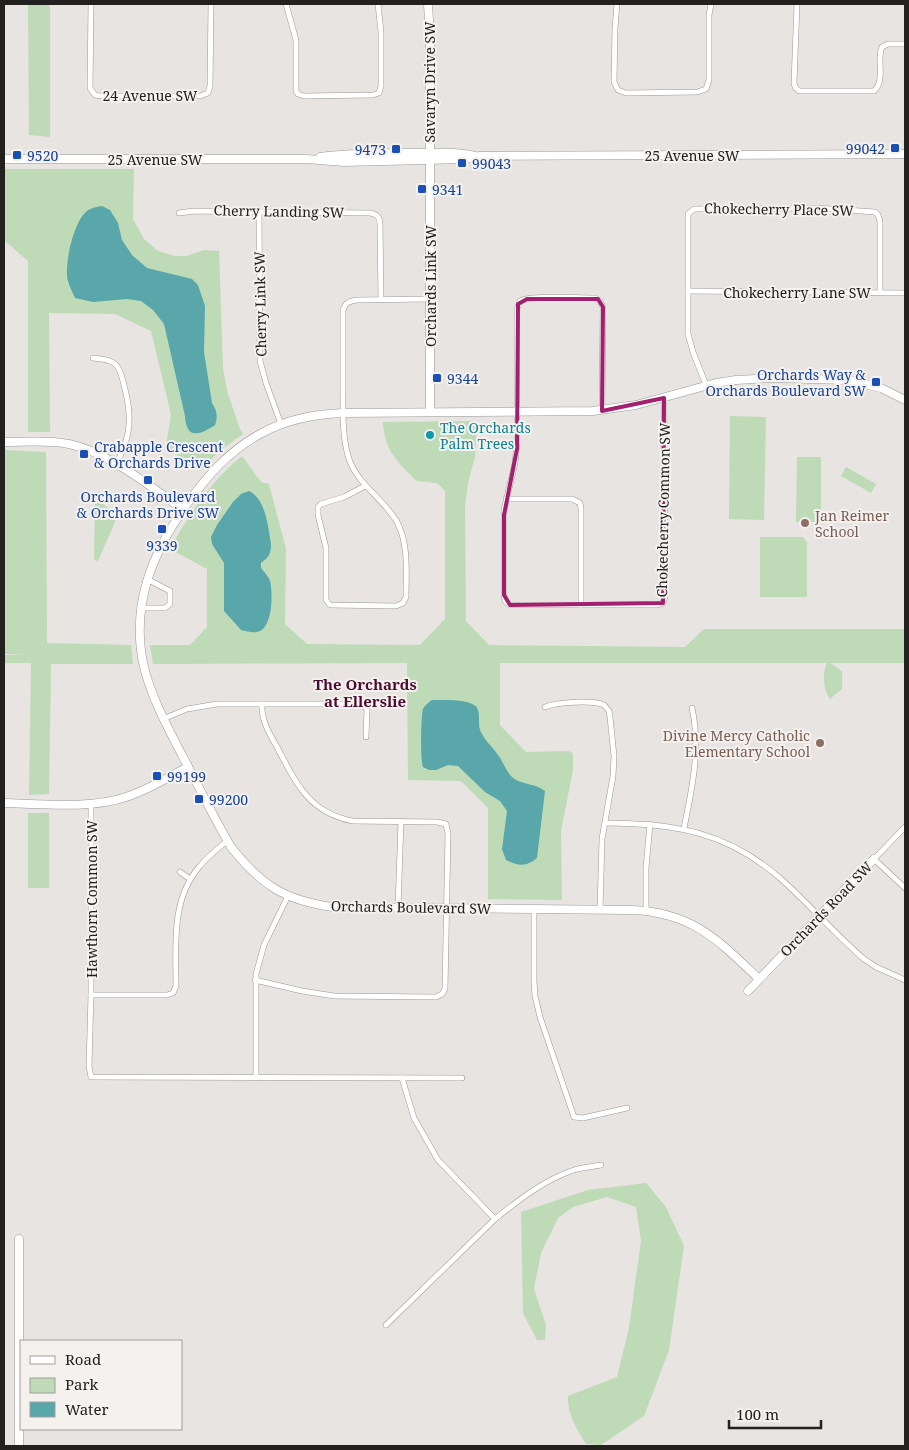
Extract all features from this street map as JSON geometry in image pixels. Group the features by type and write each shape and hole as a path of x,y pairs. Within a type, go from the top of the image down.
{"street":[{"name":"24 Avenue SW","path":"91,4 90,88 93,93 100,96 200,96 208,93 210,86 211,4"},
{"path":"286,4 296,40 295,89 297,93 304,96 373,95 379,92 381,86 381,32 378,4"},
{"name":"Savaryn Drive SW","path":"428,4 430,38 430,156"},
{"path":"617,4 614,82 616,88 626,93 697,92 706,89 709,80 709,14 711,4"},
{"path":"797,4 794,83 797,89 805,92 868,92 877,89 880,53 883,46 888,44 905,44"},
{"name":"25 Avenue SW","path":"4,159 306,159 341,153 430,156 466,154 480,156 905,154"},
{"name":"Orchards Link SW","path":"430,156 430,412"},
{"name":"Chokecherry Place SW","path":"706,385 689,340 688,214 691,210 697,208 788,208 870,211 878,215 880,221 880,292"},
{"name":"Cherry Landing SW","path":"179,213 194,211 370,212 378,216 380,224 380,300"},
{"name":"Cherry Link SW","path":"259,211 260,360 263,375 282,424"},
{"name":"Chokecherry Lane SW","path":"688,290 905,293"},
{"name":"Chokecherry Common SW","path":"602,410 603,307 600,301 591,298 527,298 520,301 517,309 516,456 504,515 505,601 513,605 662,604 664,600 664,398"},
{"path":"365,486 344,497 322,504 318,508 326,548 326,600 330,605 396,606 403,603 406,597 402,525 365,486 349,458 345,438 343,310 347,302 357,300 430,299"},
{"path":"93,358 116,364 127,397 130,418 128,436 116,464"},
{"name":"Orchards Boulevard SW","path":"759,979 730,951 703,930 679,918 657,912 332,907 308,903 288,896 256,876 240,859 227,840 163,719 155,700 144,666 140,633 141,608 147,579 156,554 183,509 207,476 226,458 254,437 282,424 309,416 344,413 602,410 630,407 706,385 750,379 839,379 870,385 904,396"},
{"path":"4,442 49,442 70,444 89,450 116,464 183,509"},
{"path":"506,499 572,499 580,503 582,508 581,605"},
{"path":"141,608 165,608 171,602 170,591 147,579"},
{"path":"545,707 558,704 596,703 607,708 614,756 613,776 601,857 600,910"},
{"path":"163,719 177,712 201,706 262,704 362,705 367,712 366,737"},
{"path":"254,980 334,996 440,996 445,989 448,834 446,824 437,822 363,821 333,816 315,804 295,782 267,729 262,715 262,704"},
{"path":"684,828 692,790 695,754 695,721 692,708"},
{"path":"4,804 91,804 126,798 188,766"},
{"name":"Hawthorn Common SW","path":"91,804 90,1077 256,1077"},
{"path":"398,908 401,821"},
{"path":"605,823 650,824 684,828 720,840 750,856 780,878 864,959 882,970 905,980"},
{"path":"646,911 646,868 650,824"},
{"name":"Orchards Road SW","path":"748,991 905,827"},
{"path":"91,995 166,995 175,991 177,919 182,899 190,879 204,860 227,840"},
{"path":"874,859 905,888"},
{"path":"180,872 190,879"},
{"path":"288,896 264,944 254,980 256,1077 462,1078"},
{"path":"534,909 534,991 540,1017 574,1117 583,1118 627,1108"},
{"path":"402,1078 414,1118 438,1160 495,1219"},
{"path":"386,1325 495,1219 524,1196 545,1182 575,1170 601,1166"},
{"path":"19,1239 19,1446"}],"highlighted area":[{"path":"527,299 598,299 603,307 602,411 664,398 663,603 510,605 504,595 504,515 517,449 518,304"}],"green space":[{"path":"28,4 50,4 50,137 29,135"},
{"path":"4,169 134,169 133,219 144,239 158,251 175,256 187,256 204,250 219,251 223,368 227,391 243,434 219,451 200,471 166,447 171,414 151,331 115,314 49,313 50,432 28,432 28,261 4,240"},
{"path":"730,416 766,417 764,520 729,519"},
{"path":"477,421 475,457 468,483 465,507 466,621 489,645 685,647 704,629 905,629 905,663 830,663 842,671 842,689 830,699 824,681 827,663 500,663 500,725 526,752 568,751 573,753 573,770 561,831 562,900 488,899 488,808 461,781 408,780 407,663 153,664 150,645 190,645 207,627 207,569 170,549 185,523 211,487 242,456 261,482 269,484 286,549 285,624 307,644 420,645 445,619 445,491 437,483 417,481 404,468 389,448 383,422"},
{"path":"4,450 46,452 47,643 131,645 133,664 51,664 49,794 29,795 31,663 4,663 4,655 28,655 4,654"},
{"path":"797,457 821,457 821,522 796,522"},
{"path":"846,467 876,484 871,493 841,476"},
{"path":"95,498 118,515 98,561 94,560"},
{"path":"760,537 803,537 807,542 807,597 760,597"},
{"path":"28,813 49,813 49,888 28,888"},
{"path":"646,1183 666,1207 684,1246 669,1350 644,1416 601,1445 586,1444 571,1415 568,1396 617,1377 629,1328 641,1241 636,1207 607,1197 573,1207 558,1218 541,1253 534,1289 546,1325 545,1340 537,1340 523,1313 521,1212 588,1190"}],"water":[{"path":"102,206 110,210 118,223 122,240 132,255 147,268 192,279 198,285 205,306 204,352 212,403 217,416 215,425 204,431 195,433 188,429 164,324 153,310 141,301 127,299 93,302 75,298 67,275 72,241 82,216 90,209"},
{"path":"249,491 255,495 263,507 271,544 269,555 261,563 261,568 270,581 271,610 266,624 257,632 241,630 224,611 224,563 212,544 211,537 233,502 241,494"},
{"path":"432,700 458,700 476,706 479,715 479,728 500,757 506,770 513,778 520,782 545,791 537,858 530,863 522,865 506,860 502,849 507,811 500,801 485,792 458,766 448,765 436,770 429,770 423,767 421,747 422,713 425,706"}],"place":[{"name":"99042","path":"895,148"},
{"name":"9473","path":"396,149"},
{"name":"9520","path":"17,155"},
{"name":"99043","path":"462,163"},
{"name":"9341","path":"422,189"},
{"name":"9344","path":"437,378"},
{"name":"Orchards Way & Orchards Boulevard SW","path":"876,382"},
{"name":"The Orchards Palm Trees","path":"430,435"},
{"name":"Crabapple Crescent & Orchards Drive","path":"84,454"},
{"name":"Orchards Boulevard & Orchards Drive SW","path":"148,480"},
{"name":"Jan Reimer School","path":"805,523"},
{"name":"9339","path":"162,529"},
{"name":"Divine Mercy Catholic Elementary School","path":"820,743"},
{"name":"99199","path":"157,776"},
{"name":"99200","path":"199,799"}],"district":[{"name":"The Orchards at Ellerslie","path":"365,692"}]}
